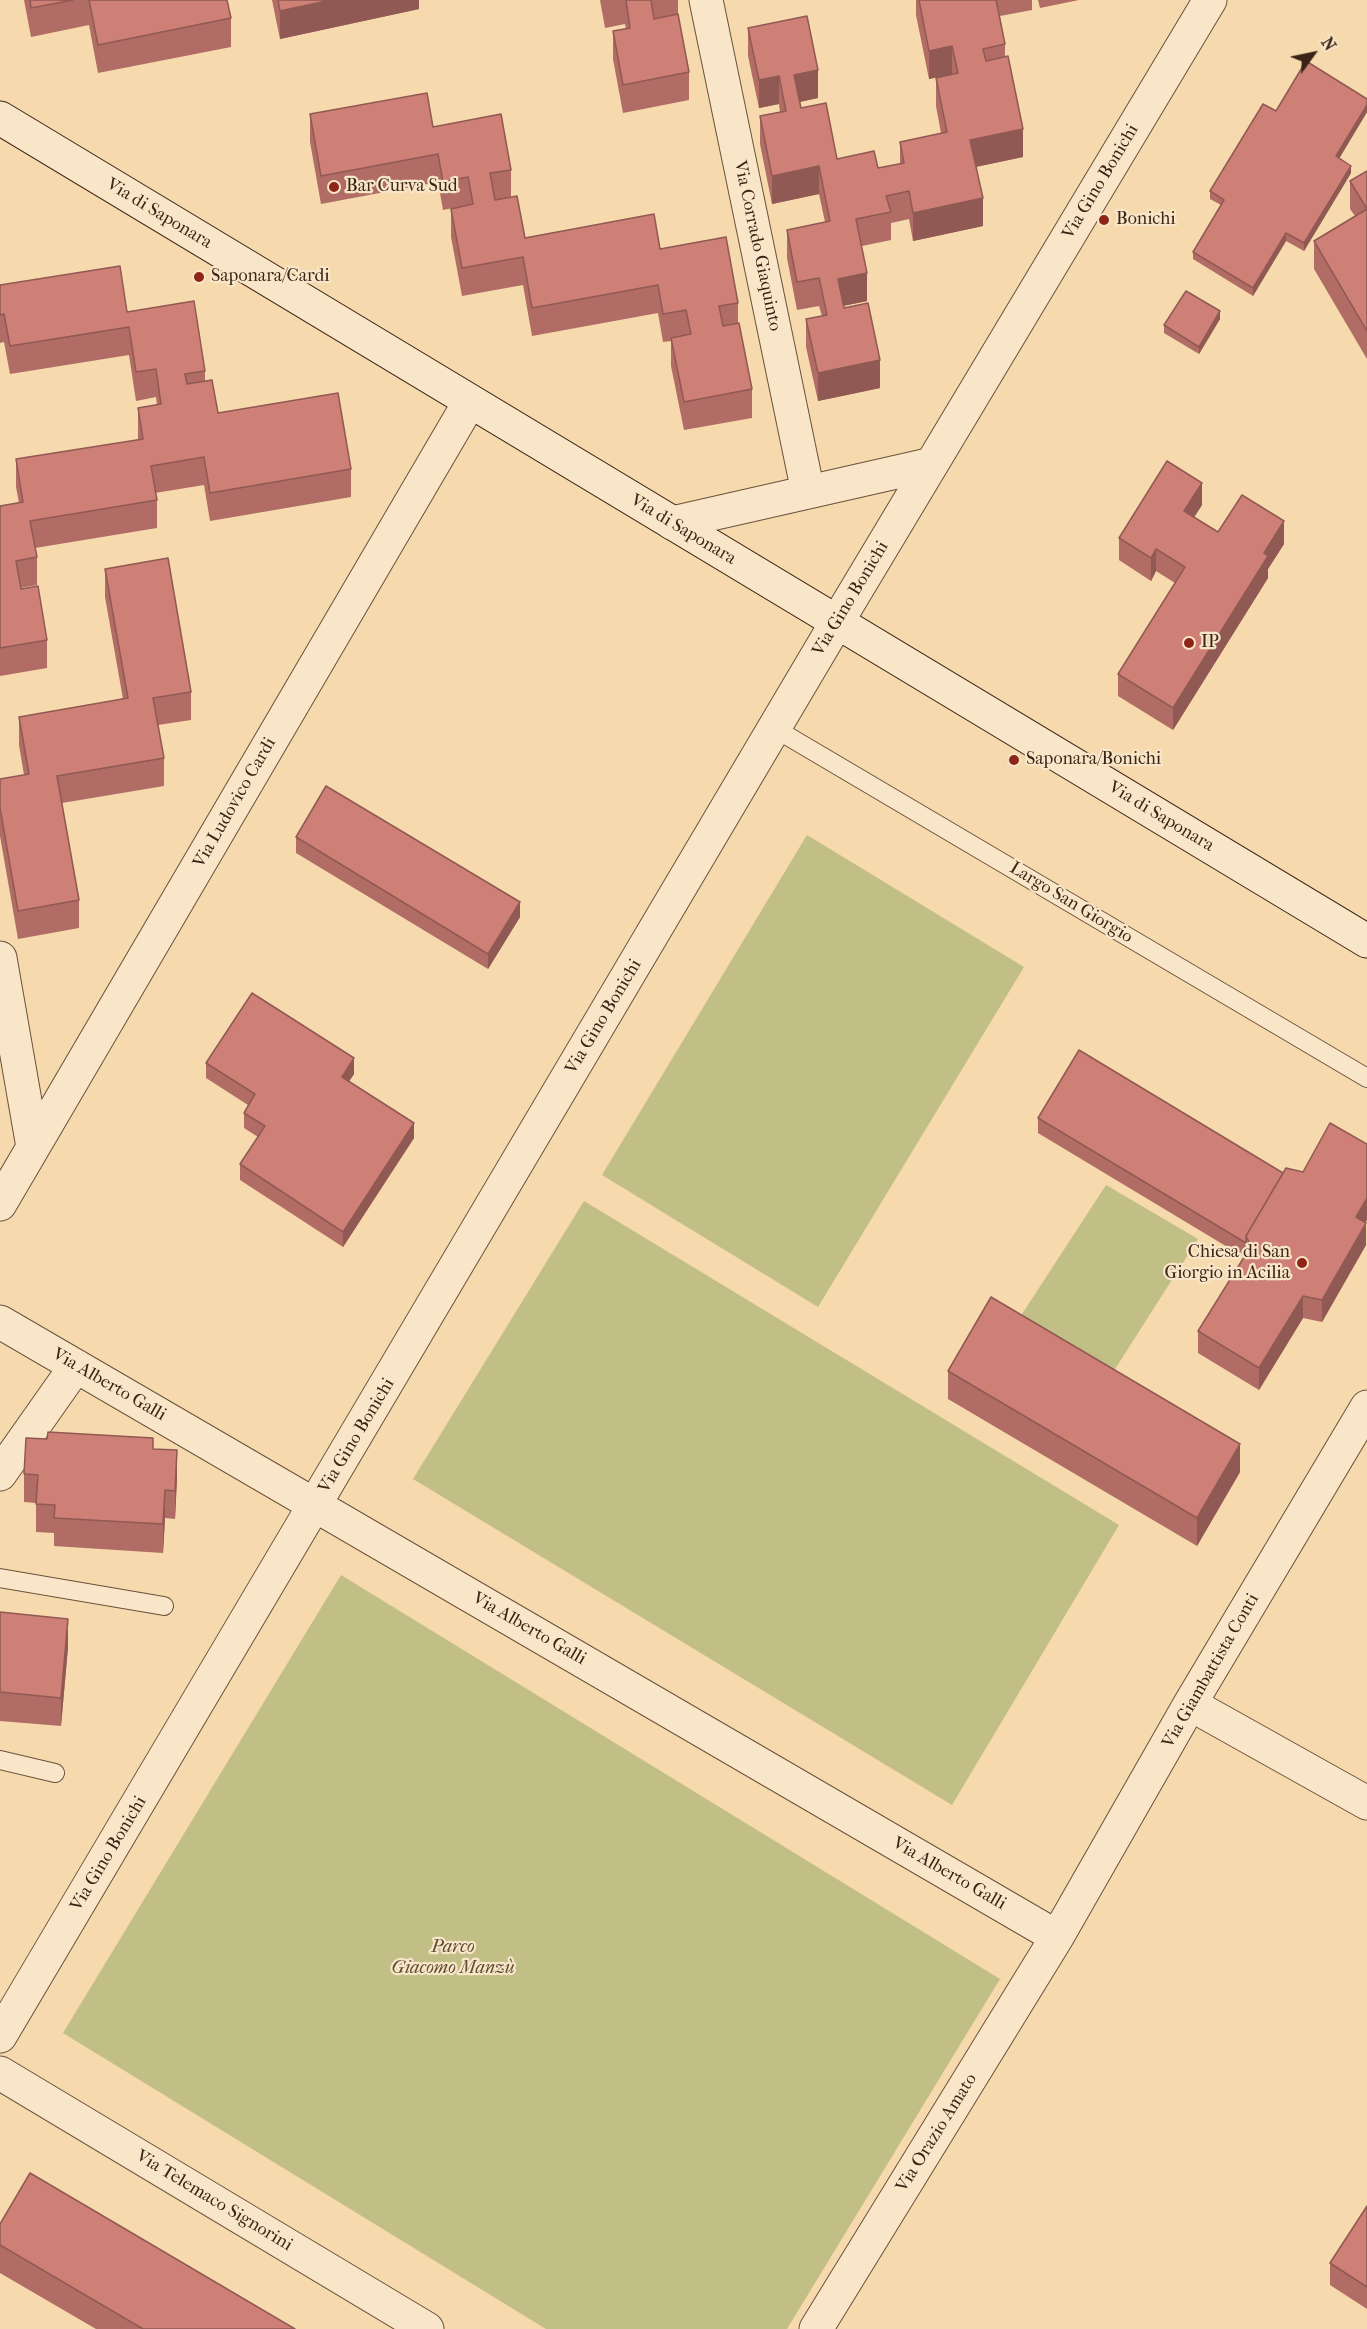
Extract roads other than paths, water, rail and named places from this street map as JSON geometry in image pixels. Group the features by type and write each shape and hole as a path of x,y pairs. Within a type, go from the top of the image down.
{"street":[{"name":"Via Corrado Giaquinto","path":"706,0 808,492"},
{"name":"Via Gino Bonichi","path":"0,2036 774,728 1210,0"},
{"name":"Via di Saponara","path":"0,118 1367,941"},
{"name":"Via Ludovico Cardi","path":"0,1204 470,403"},
{"path":"672,523 932,464"},
{"path":"0,958 33,1147"},
{"name":"Via Alberto Galli","path":"0,1322 1057,1937"},
{"path":"0,1474 76,1366"},
{"name":"Via Giambattista Conti","path":"1057,1937 1190,1704 1367,1407"},
{"path":"1190,1704 1367,1803"},
{"name":"Via Orazio Amato","path":"816,2329 1057,1937"},
{"name":"Via Telemaco Signorini","path":"0,2073 427,2329"}],"lane":[{"name":"Largo San Giorgio","path":"774,728 1367,1078"},
{"path":"0,1578 164,1606"},
{"path":"0,1760 55,1773"}],"place":[{"name":"Bar Curva Sud","path":"334,187"},
{"name":"Bonichi","path":"1104,220"},
{"name":"Saponara/Cardi","path":"199,277"},
{"name":"IP","path":"1189,643"},
{"name":"Saponara/Bonichi","path":"1014,760"},
{"name":"Chiesa di San Giorgio in Acilia","path":"1302,1263"}],"park label":[{"name":"Parco Giacomo Manzù","path":"453,1958"}]}
